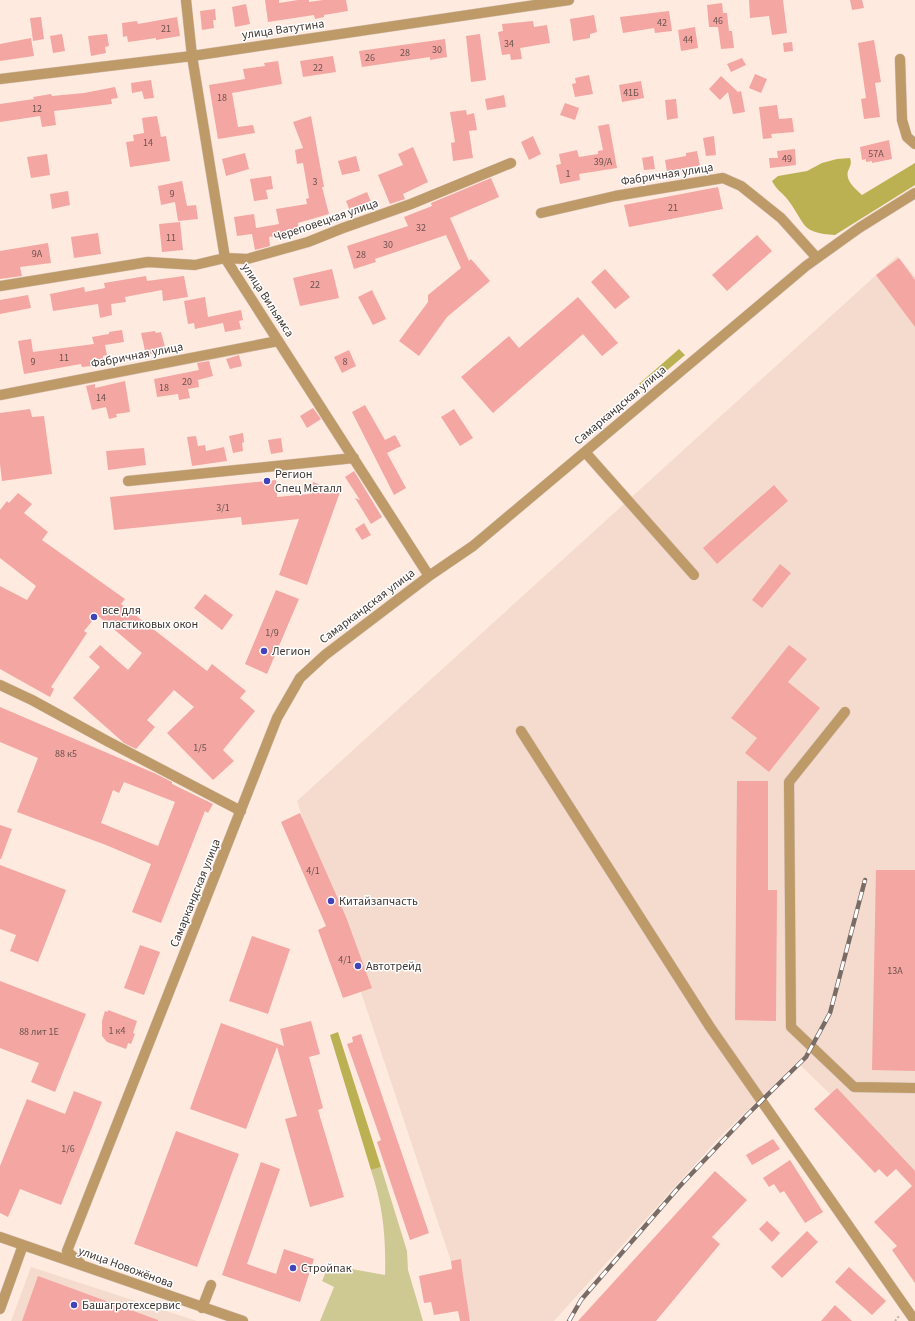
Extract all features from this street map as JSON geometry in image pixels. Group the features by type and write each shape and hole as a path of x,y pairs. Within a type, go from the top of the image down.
{"street":[{"name":"улица Вильямса","path":"186,0 192,56 225,258 429,576"},
{"name":"улица Ватутина","path":"0,79 192,56 570,0"},
{"path":"900,59 902,120 908,137 915,144"},
{"name":"Череповецкая улица","path":"0,286 148,262 196,265 225,258 247,259 308,242 411,204 511,163"},
{"name":"Фабричная улица","path":"541,213 616,196 723,178 741,186 781,218 817,258"},
{"name":"Самаркандская улица","path":"81,1264 67,1251 241,811 276,718 300,678 325,655 429,576 473,546 817,258 858,228 915,193"},
{"name":"Фабричная улица","path":"0,395 278,341"},
{"path":"585,452 694,575"},
{"path":"128,481 354,458"},
{"path":"0,685 32,700 107,742 241,811"},
{"path":"845,712 789,782 791,1027 854,1087 915,1088"},
{"path":"521,731 710,1026 915,1321"},
{"name":"улица Новожёнова","path":"0,1237 81,1264 228,1319 243,1321"},
{"path":"0,1309 22,1245"},
{"path":"202,1308 211,1285"}],"shaded area":[{"path":"850,158 851,163 847,175 852,184 862,195 915,163 915,185 835,235 815,232 809,229 805,226 794,208 772,181 778,176 807,171 822,163 837,159"},
{"path":"897,256 915,277 915,1176 797,1062 719,1138 554,1321 471,1321 297,801"},
{"path":"679,349 685,355 644,390 639,384"},
{"path":"338,1032 381,1167 371,1170 330,1035"},
{"path":"381,1167 407,1251 408,1270 423,1321 320,1321 334,1287 322,1281 329,1265 385,1275 383,1222 371,1170"},
{"path":"31,1267 197,1321 11,1321"}],"building":[{"path":"265,0 279,0 279,3 298,0 309,0 309,2 323,0 346,0 348,11 324,15 324,17 315,19 314,15 268,22"},
{"path":"749,0 783,0 787,33 772,35 769,16 750,18"},
{"path":"850,0 862,0 864,8 852,10"},
{"path":"722,3 723,13 727,13 729,31 732,31 734,48 721,49 718,27 709,27 707,5"},
{"path":"246,4 250,24 235,27 232,7"},
{"path":"215,9 216,20 213,20 214,28 202,30 200,11"},
{"path":"669,11 672,31 655,33 654,28 623,33 620,17"},
{"path":"594,15 597,32 590,34 590,38 573,41 570,19"},
{"path":"41,17 44,39 33,41 30,18"},
{"path":"177,17 180,36 156,40 156,38 128,42 127,36 123,37 122,23 137,21 138,24"},
{"path":"533,21 534,27 547,25 550,43 520,48 522,59 511,60 510,54 502,55 498,32 503,31 502,24"},
{"path":"695,27 698,48 681,51 678,30"},
{"path":"62,34 65,51 53,53 50,36"},
{"path":"107,34 109,46 105,47 106,53 91,56 88,36"},
{"path":"480,34 486,80 471,82 466,36"},
{"path":"31,38 34,56 0,61 0,44"},
{"path":"445,39 447,57 430,60 430,57 362,67 359,51"},
{"path":"874,40 881,82 875,83 880,117 864,119 861,99 866,98 858,43"},
{"path":"792,42 793,51 784,52 783,43"},
{"path":"333,56 336,72 303,77 300,61"},
{"path":"742,58 746,65 731,72 727,64"},
{"path":"278,61 282,84 232,93 238,127 253,125 255,133 218,139 209,85 245,79 243,69 265,66 264,63"},
{"path":"755,74 767,79 761,93 749,88"},
{"path":"589,75 593,94 575,97 572,84 576,83 575,78"},
{"path":"721,76 738,92 741,91 745,112 733,114 728,92 720,100 709,89"},
{"path":"151,80 154,98 144,99 142,91 132,93 131,83"},
{"path":"641,81 644,98 622,102 619,85"},
{"path":"115,87 118,98 111,99 112,104 54,111 56,125 42,127 40,116 0,122 0,104 34,99 33,97 51,94 52,96 84,93"},
{"path":"504,95 506,107 487,110 485,99"},
{"path":"676,99 678,118 667,120 665,100"},
{"path":"565,103 579,108 575,120 560,115"},
{"path":"777,105 779,119 792,118 794,132 771,134 772,138 763,139 759,107"},
{"path":"466,110 467,115 474,113 477,130 469,131 473,158 453,161 451,143 455,142 450,112"},
{"path":"157,116 161,137 166,136 170,161 130,167 126,142 134,141 133,135 144,133 142,118"},
{"path":"311,116 324,187 322,187 329,214 298,223 299,232 269,237 270,246 255,250 252,234 237,236 234,217 254,214 256,228 279,224 276,209 307,204 306,199 309,198 303,163 297,164 295,150 303,148 293,122"},
{"path":"609,124 617,168 579,174 580,180 560,184 556,165 561,164 559,154 577,150 579,157 598,154 598,151 603,150 598,126"},
{"path":"533,136 541,154 529,160 521,142"},
{"path":"714,136 716,155 706,156 703,138"},
{"path":"889,140 892,159 872,163 872,161 866,162 866,159 862,160 860,147"},
{"path":"413,147 428,182 403,194 405,199 390,204 378,175 403,165 398,154"},
{"path":"795,149 796,165 770,168 769,158 778,158 777,151"},
{"path":"697,151 700,166 667,172 665,160 686,156 686,153"},
{"path":"245,153 249,169 226,176 222,159"},
{"path":"47,154 50,175 31,178 27,157"},
{"path":"356,156 360,171 342,175 338,161"},
{"path":"653,156 655,169 644,170 642,158"},
{"path":"271,176 273,189 266,190 268,199 254,201 250,179"},
{"path":"491,178 499,197 450,218 469,261 471,259 490,281 447,317 419,356 399,341 428,302 428,295 461,268 446,235 375,259 376,262 354,269 347,246 408,226 404,217 432,206 431,203"},
{"path":"182,181 187,206 196,205 198,219 178,221 175,202 161,205 158,186"},
{"path":"718,187 723,209 629,227 624,205"},
{"path":"68,191 70,205 52,209 50,194"},
{"path":"367,192 373,207 352,216 346,201"},
{"path":"180,222 183,250 162,252 159,224"},
{"path":"98,233 101,254 74,258 71,237"},
{"path":"757,235 772,251 727,291 712,275"},
{"path":"48,243 51,263 20,267 22,276 0,279 0,251"},
{"path":"899,258 915,280 915,327 876,275"},
{"path":"332,269 339,298 300,306 293,278"},
{"path":"605,269 630,297 615,309 591,282"},
{"path":"146,276 147,281 184,276 188,297 163,301 162,290 125,297 126,302 111,304 112,315 100,318 98,304 53,311 50,294 84,287 85,292 105,288 104,283"},
{"path":"372,290 386,319 373,325 358,297"},
{"path":"28,295 31,308 0,314 0,300"},
{"path":"205,297 208,317 241,310 243,320 239,321 241,329 225,332 223,323 195,329 194,323 188,324 184,301"},
{"path":"578,297 618,343 602,356 583,334 493,413 461,377 509,336 519,348"},
{"path":"122,330 124,342 105,345 107,355 103,356 103,359 90,361 91,366 82,367 81,364 24,374 18,341 31,339 33,352 94,344 92,337"},
{"path":"155,331 156,333 161,332 165,347 154,350 154,353 146,355 141,333"},
{"path":"349,350 356,366 342,373 334,357"},
{"path":"239,355 242,366 230,369 226,359"},
{"path":"209,361 213,376 198,380 199,387 188,389 190,398 179,400 178,394 157,397 154,379 199,370 197,363"},
{"path":"125,381 130,412 116,414 117,417 109,419 106,407 92,410 86,386 95,384 95,388"},
{"path":"365,405 385,440 395,435 401,446 387,453 406,488 394,495 352,412"},
{"path":"313,408 321,419 307,428 300,416"},
{"path":"30,409 32,417 44,416 52,474 2,481 0,464 0,413"},
{"path":"454,409 473,438 460,446 441,417"},
{"path":"243,433 243,451 233,453 229,436"},
{"path":"196,436 198,446 205,445 206,451 224,447 227,461 192,466 187,437"},
{"path":"281,438 283,452 271,454 268,440"},
{"path":"144,448 146,465 108,470 106,451"},
{"path":"354,471 382,517 371,524 355,498 360,500 345,477"},
{"path":"276,480 277,497 309,494 313,482 340,492 307,585 279,575 299,519 242,525 241,517 114,530 110,497"},
{"path":"774,485 788,501 717,564 703,548"},
{"path":"18,493 32,504 24,513 48,532 42,540 125,599 121,604 207,671 212,664 246,691 240,698 255,711 223,750 234,761 213,780 167,733 194,707 174,690 147,720 155,727 136,749 124,743 73,698 100,667 89,657 100,645 128,670 142,653 97,615 84,631 87,633 51,687 54,689 50,697 0,669 0,586 27,600 36,586 0,558 0,510 7,501 9,503"},
{"path":"364,523 371,535 362,540 355,529"},
{"path":"780,564 791,573 762,608 752,600"},
{"path":"276,590 299,599 267,674 245,664"},
{"path":"205,594 233,615 222,630 194,608"},
{"path":"789,645 807,659 788,682 820,708 769,772 745,753 757,738 731,718"},
{"path":"0,707 154,773 172,782 172,784 213,804 208,813 205,811 161,923 132,912 151,864 106,845 17,812 38,758 0,742","holes":["124,782 175,802 158,846 101,823 113,790 119,793"]},
{"path":"737,781 768,781 768,890 777,890 776,1021 735,1020"},
{"path":"300,813 346,917 372,988 343,998 318,930 326,926 281,822"},
{"path":"0,825 12,829 1,859 0,859"},
{"path":"0,865 66,890 38,962 10,951 16,935 0,929"},
{"path":"876,870 915,870 915,1071 872,1070"},
{"path":"252,936 290,949 268,1014 229,1001"},
{"path":"140,945 160,952 144,995 124,988"},
{"path":"0,981 86,1014 55,1092 31,1082 39,1063 0,1048"},
{"path":"108,1010 137,1021 133,1033 135,1034 131,1044 128,1043 126,1049 107,1042 102,1036 102,1021 105,1011 108,1012"},
{"path":"311,1021 320,1054 309,1057 323,1108 318,1110 344,1197 310,1207 285,1119 297,1116 277,1047 246,1129 190,1109 221,1023 284,1046 280,1029"},
{"path":"361,1034 429,1233 410,1240 377,1142 381,1140 347,1044 353,1042 352,1037"},
{"path":"837,1088 915,1171 915,1283 892,1250 897,1246 874,1222 912,1186 896,1169 887,1177 879,1169 875,1173 814,1109"},
{"path":"74,1091 102,1102 61,1205 20,1189 8,1217 0,1213 0,1166 27,1099 65,1114"},
{"path":"176,1131 239,1154 197,1267 134,1244"},
{"path":"773,1139 780,1149 752,1165 746,1155"},
{"path":"790,1160 823,1212 805,1223 784,1191 780,1193 774,1184 769,1187 763,1178"},
{"path":"261,1162 280,1169 247,1264 276,1274 284,1249 314,1259 300,1302 222,1275"},
{"path":"715,1171 747,1200 712,1237 720,1244 656,1321 578,1321"},
{"path":"767,1221 780,1233 772,1242 759,1229"},
{"path":"807,1231 818,1242 782,1278 771,1267"},
{"path":"461,1259 470,1321 460,1321 458,1311 434,1315 431,1302 424,1303 419,1276 452,1269 451,1261"},
{"path":"849,1267 886,1301 872,1315 835,1282"},
{"path":"38,1276 158,1320 158,1321 22,1321"},
{"path":"835,1305 852,1321 821,1321"}],"railway":[{"path":"569,1321 581,1300 679,1187 748,1114 806,1057 830,1013 865,880"}],"place":[{"name":"Регион Спец Металл","path":"267,481"},
{"name":"все для пластиковых окон","path":"94,617"},
{"name":"Легион","path":"264,651"},
{"name":"Китайзапчасть","path":"331,901"},
{"name":"Автотрейд","path":"358,966"},
{"name":"Стройпак","path":"293,1268"},
{"name":"Башагротехсервис","path":"74,1305"}]}
